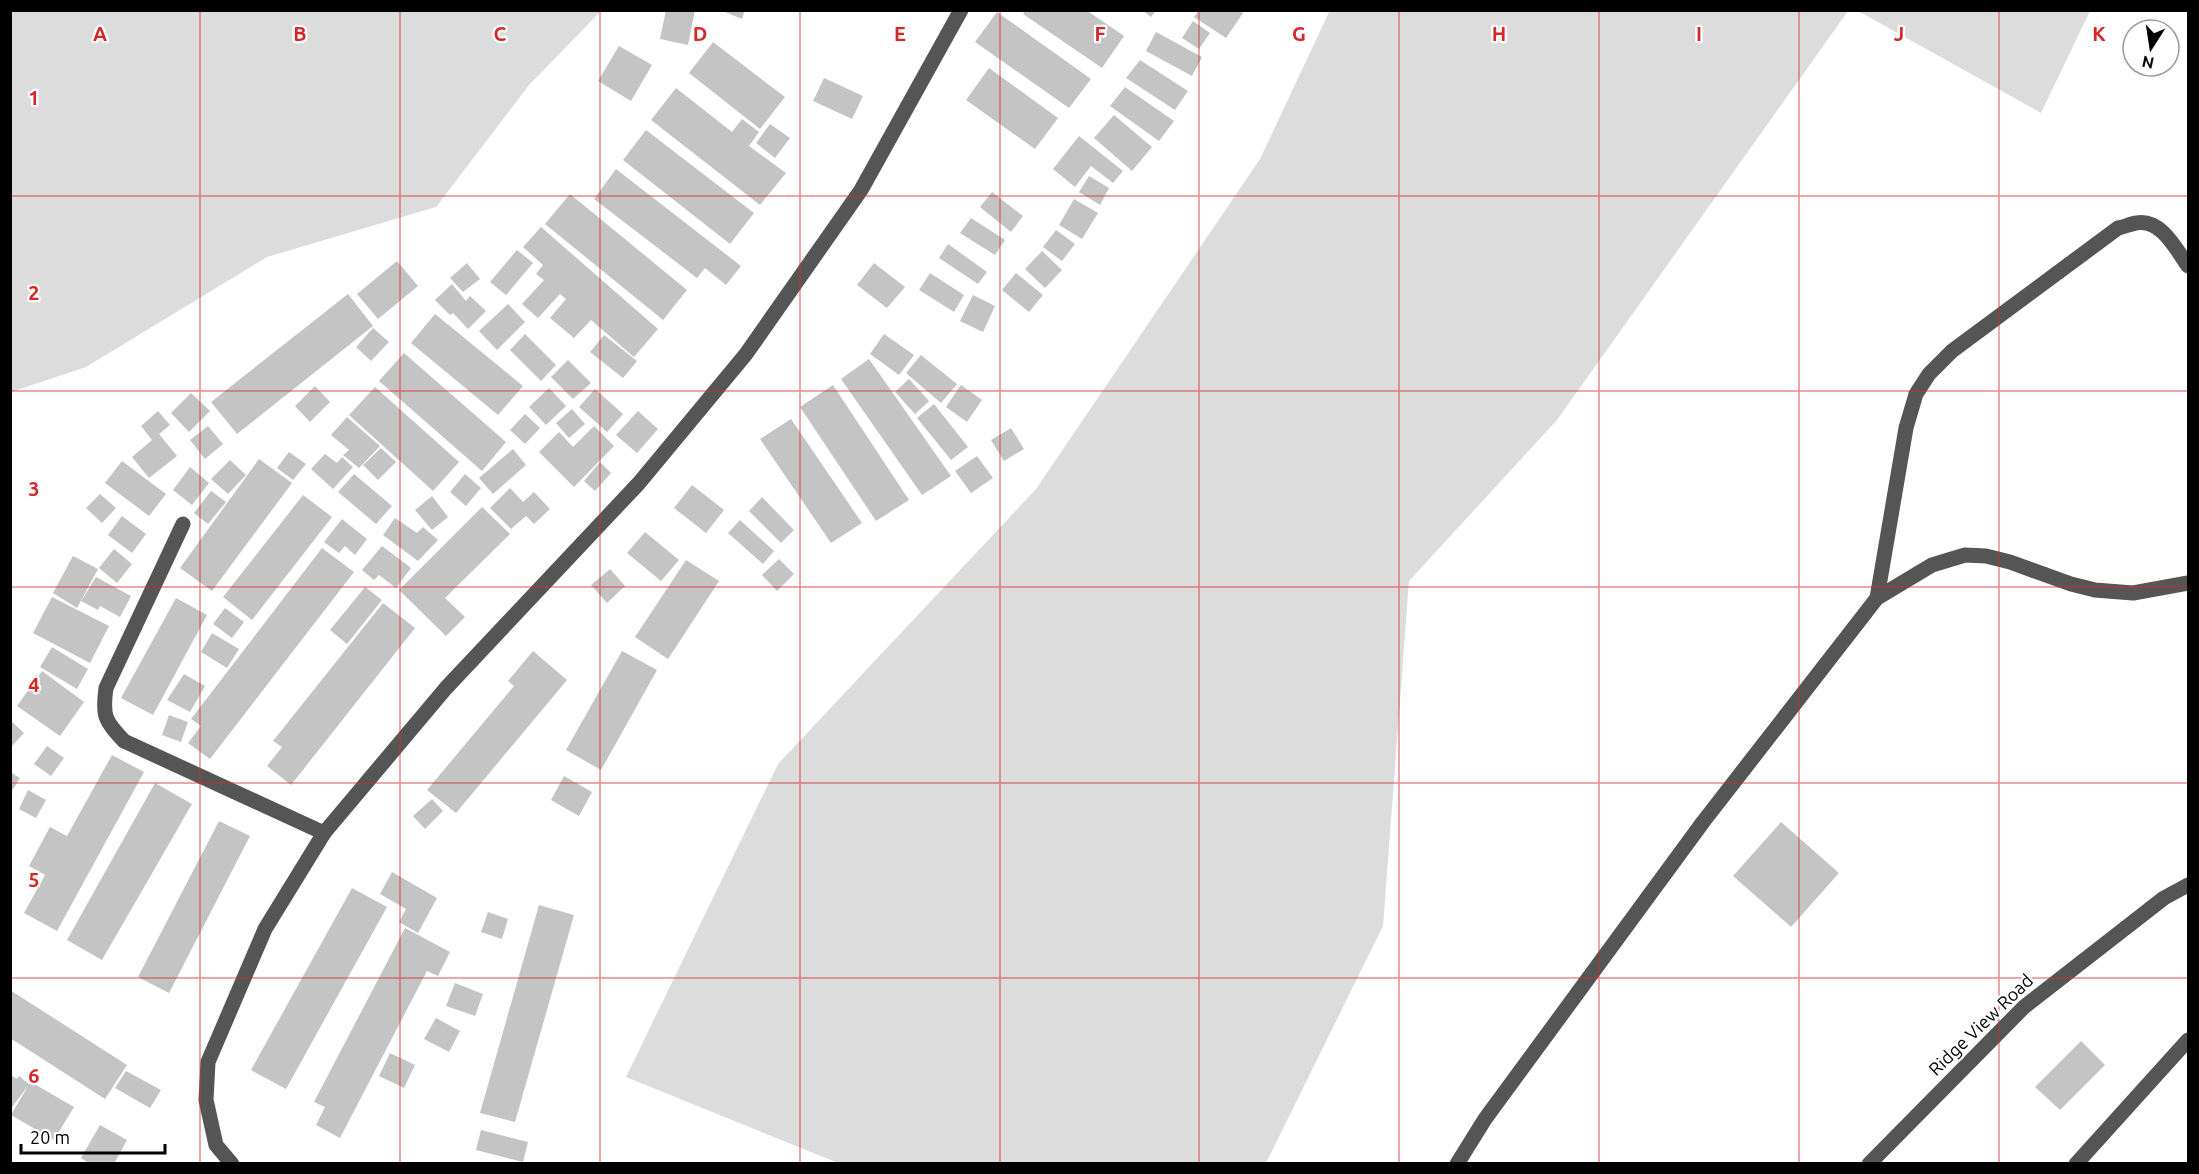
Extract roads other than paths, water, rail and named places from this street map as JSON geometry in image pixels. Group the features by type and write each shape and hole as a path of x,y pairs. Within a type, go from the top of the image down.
{"street":[{"path":"232,1164 216,1145 206,1100 208,1062 265,929 324,833 446,688 639,483 746,354 861,190 961,10"},
{"path":"1877,598 1906,428 1916,394 1929,374 1952,351 2118,228 2139,222 2154,225 2165,233 2188,266"},
{"path":"183,524 106,688 104,709 108,724 124,741 324,833"},
{"path":"1457,1164 1485,1119 1696,831 1877,598 1932,565 1965,555 1986,556 2010,562 2071,584 2095,590 2133,593 2188,583"},
{"name":"Ridge View Road","path":"1869,1164 2024,1007 2164,898 2188,885"},
{"path":"2076,1164 2188,1040"}]}
